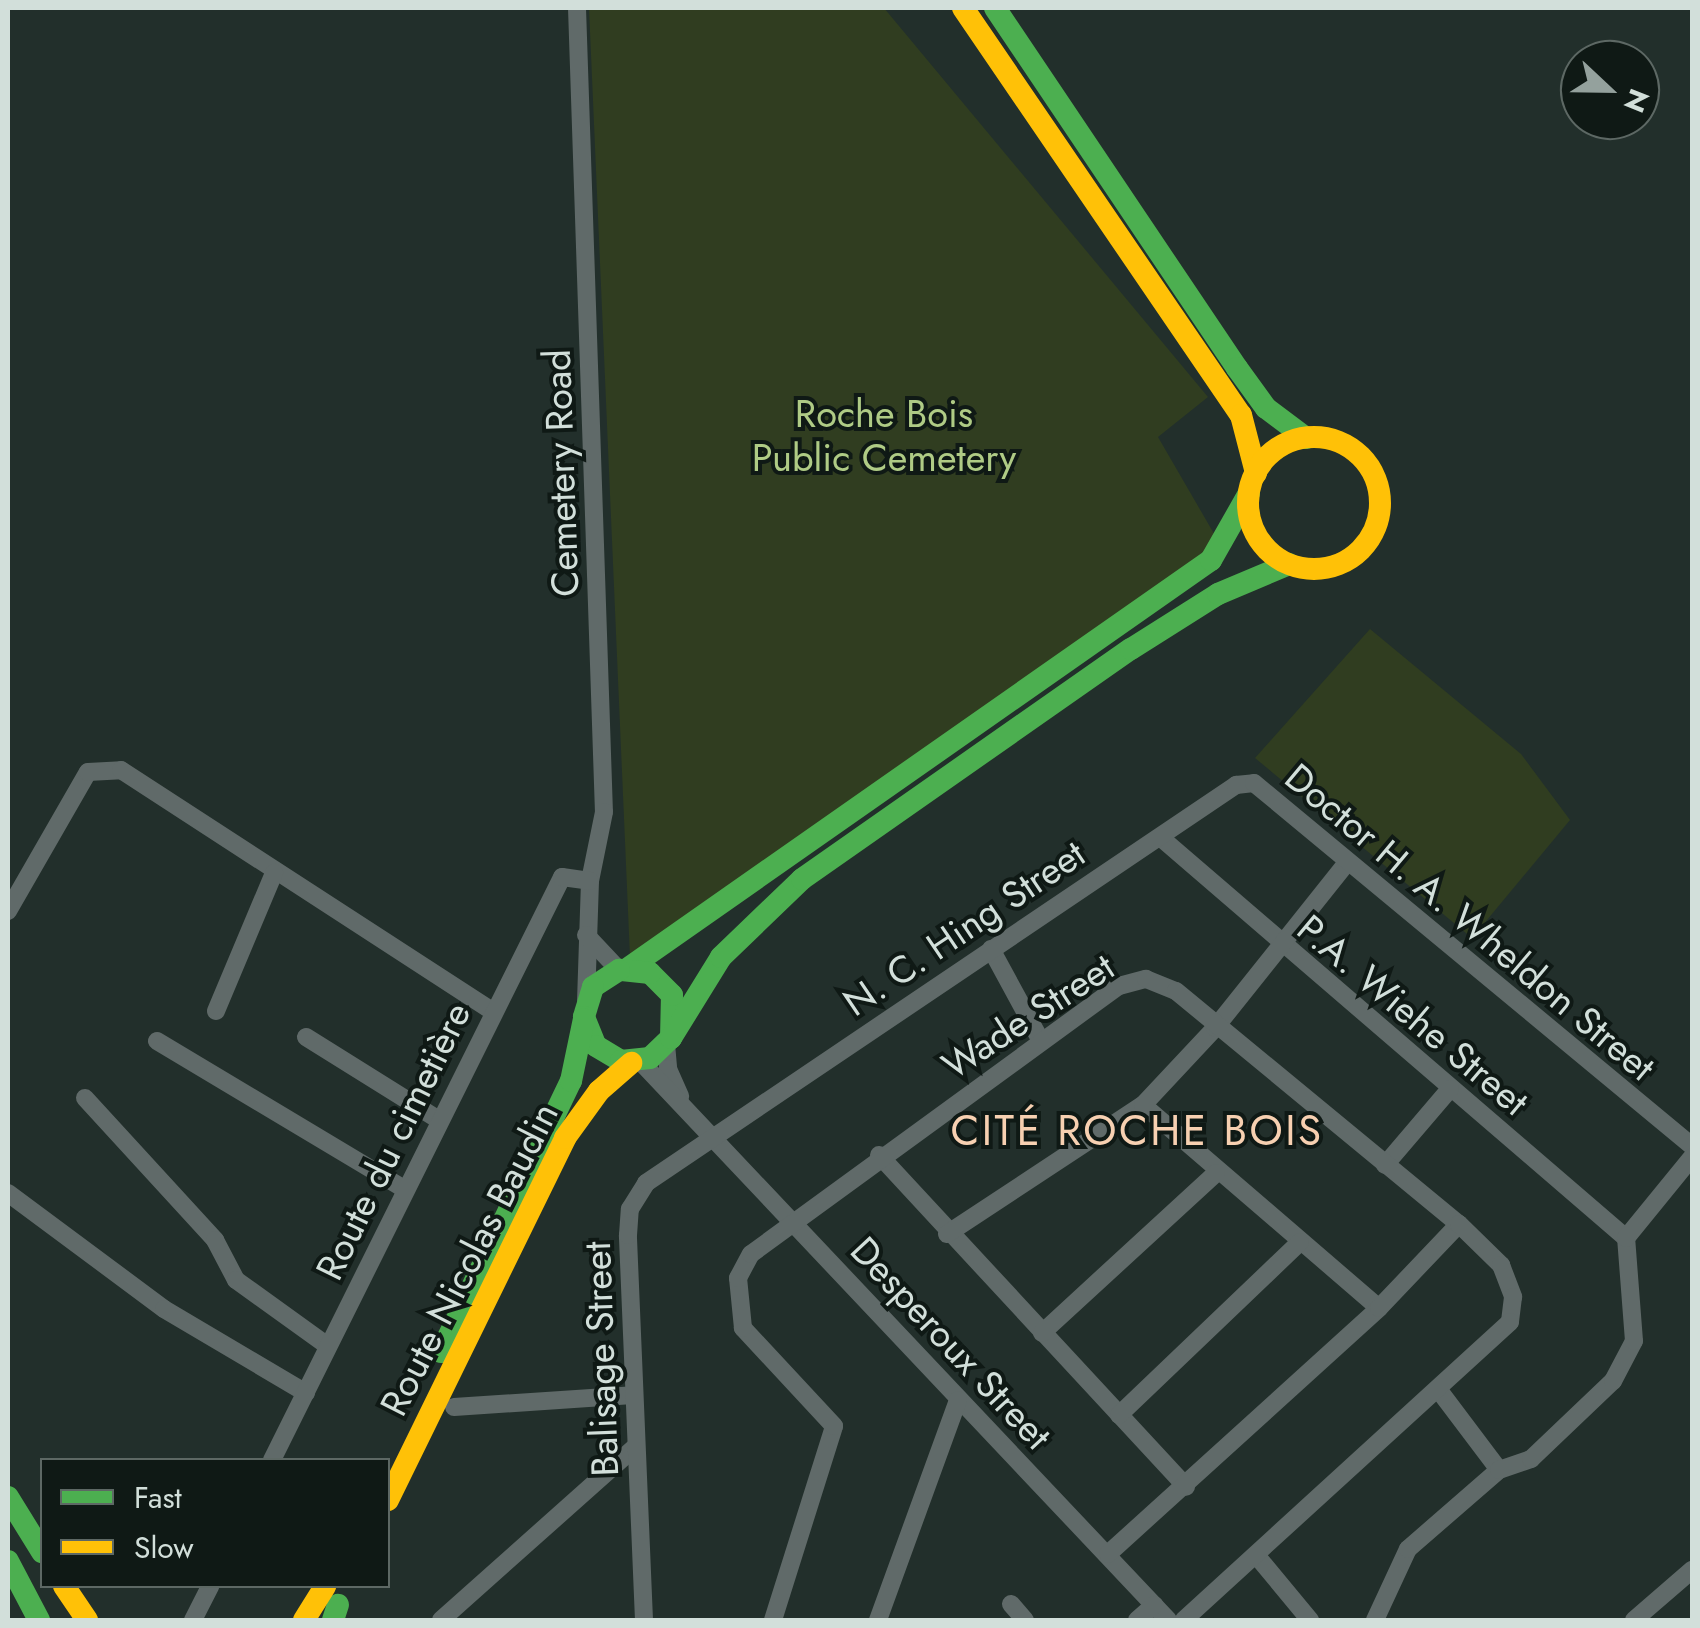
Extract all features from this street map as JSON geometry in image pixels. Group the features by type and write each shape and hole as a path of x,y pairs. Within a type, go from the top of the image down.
{"main road":[{"path":"963,8 1241,415 1255,534 1289,564"},
{"path":"995,8 1256,394 1306,438"},
{"path":"1306,438 1327,438 1357,454 1376,480 1380,503 1371,535 1349,560 1328,568 1289,564 1218,594 1131,650 802,878 721,956 669,1041 636,1062 596,1046 585,1010 605,976 623,969 1211,560 1252,483 1268,456 1306,438"},
{"path":"623,969 650,973 672,995 669,1041"},
{"name":"Route Nicolas Baudin","path":"390,1459 563,1098 585,1010"},
{"name":"Route Nicolas Baudin","path":"390,1496 565,1138 599,1091 636,1062"},
{"path":"8,1498 40,1549"},
{"path":"8,1561 39,1620"},
{"path":"65,1588 87,1620"},
{"path":"304,1620 334,1603"}],"street":[{"name":"Cemetery Road","path":"577,8 604,812 590,881 585,1010"},
{"path":"8,911 88,772 121,770 493,1012"},
{"name":"N. C. Hing Street","path":"712,1134 1236,785 1254,783"},
{"name":"Doctor H. A. Wheldon Street","path":"1254,783 1346,864 1692,1146"},
{"name":"P.A. Wiehe Street","path":"1160,837 1282,946 1626,1238"},
{"path":"946,1234 1142,1105 1215,1028 1346,864"},
{"path":"216,1011 274,873"},
{"name":"Route du cimetière","path":"273,1458 562,876 590,881"},
{"path":"586,935 623,969"},
{"path":"991,949 1042,1041"},
{"name":"Wade Street","path":"773,1620 834,1426 743,1328 738,1278 751,1254 790,1220 879,1155 1119,986 1146,979 1176,990 1215,1028 1459,1224 1501,1265 1513,1298 1510,1322 1438,1389"},
{"path":"306,1037 439,1120"},
{"path":"157,1041 404,1190"},
{"path":"669,1041 668,1068 687,1110"},
{"name":"Desperoux Street","path":"636,1062 712,1134 1168,1620"},
{"path":"1385,1165 1450,1090"},
{"path":"86,1098 215,1240 236,1280 328,1346"},
{"path":"1142,1105 1379,1308"},
{"name":"Balisage Street","path":"644,1620 633,1395 630,1209 646,1183 712,1134"},
{"path":"879,1155 946,1234 1186,1487"},
{"path":"1375,1620 1408,1549 1500,1470 1531,1459 1613,1381 1634,1340 1626,1238 1692,1157"},
{"path":"1042,1333 1216,1172"},
{"path":"8,1193 164,1309 306,1393"},
{"path":"1108,1554 1379,1308 1459,1224"},
{"path":"1119,1414 1300,1242"},
{"path":"1184,1620 1438,1389 1500,1470"},
{"path":"454,1407 633,1395"},
{"path":"878,1620 958,1400"},
{"path":"441,1620 635,1447"},
{"path":"1256,1555 1310,1620"},
{"path":"1634,1620 1692,1570"},
{"path":"192,1620 209,1588"},
{"path":"1011,1604 1025,1620"},
{"path":"1137,1620 1154,1605"}],"green space":[{"name":"Roche Bois Public Cemetery","path":"589,8 884,8 1208,397 1158,437 1220,544 630,957"},
{"path":"1370,629 1521,754 1570,820 1472,938 1255,758"}],"traffic: fast":[{"path":"995,8 1237,368 1266,408 1306,438"},
{"path":"627,969 1211,560 1249,493"},
{"path":"671,1038 672,995 650,973 619,970 593,987 584,1017 596,1046 621,1061 650,1058 671,1038 721,957 802,879 1131,649 1218,594 1289,564"},
{"path":"441,1352 571,1081 584,1019"},
{"path":"8,1497 40,1549"},
{"path":"8,1561 39,1620"},
{"path":"333,1620 338,1605"}],"traffic: slow":[{"path":"963,8 1241,415 1256,473"},
{"path":"1314,437 1339,442 1360,457 1375,478 1380,503 1375,528 1360,549 1339,564 1314,569 1289,564 1268,549 1253,528 1248,503 1253,478 1268,457 1289,442 1314,437"},
{"path":"390,1496 565,1138 599,1091 631,1063"},
{"path":"65,1588 87,1620"},
{"path":"304,1620 324,1588"}],"district":[{"name":"CITÉ ROCHE BOIS","path":"1137,1131"}]}
